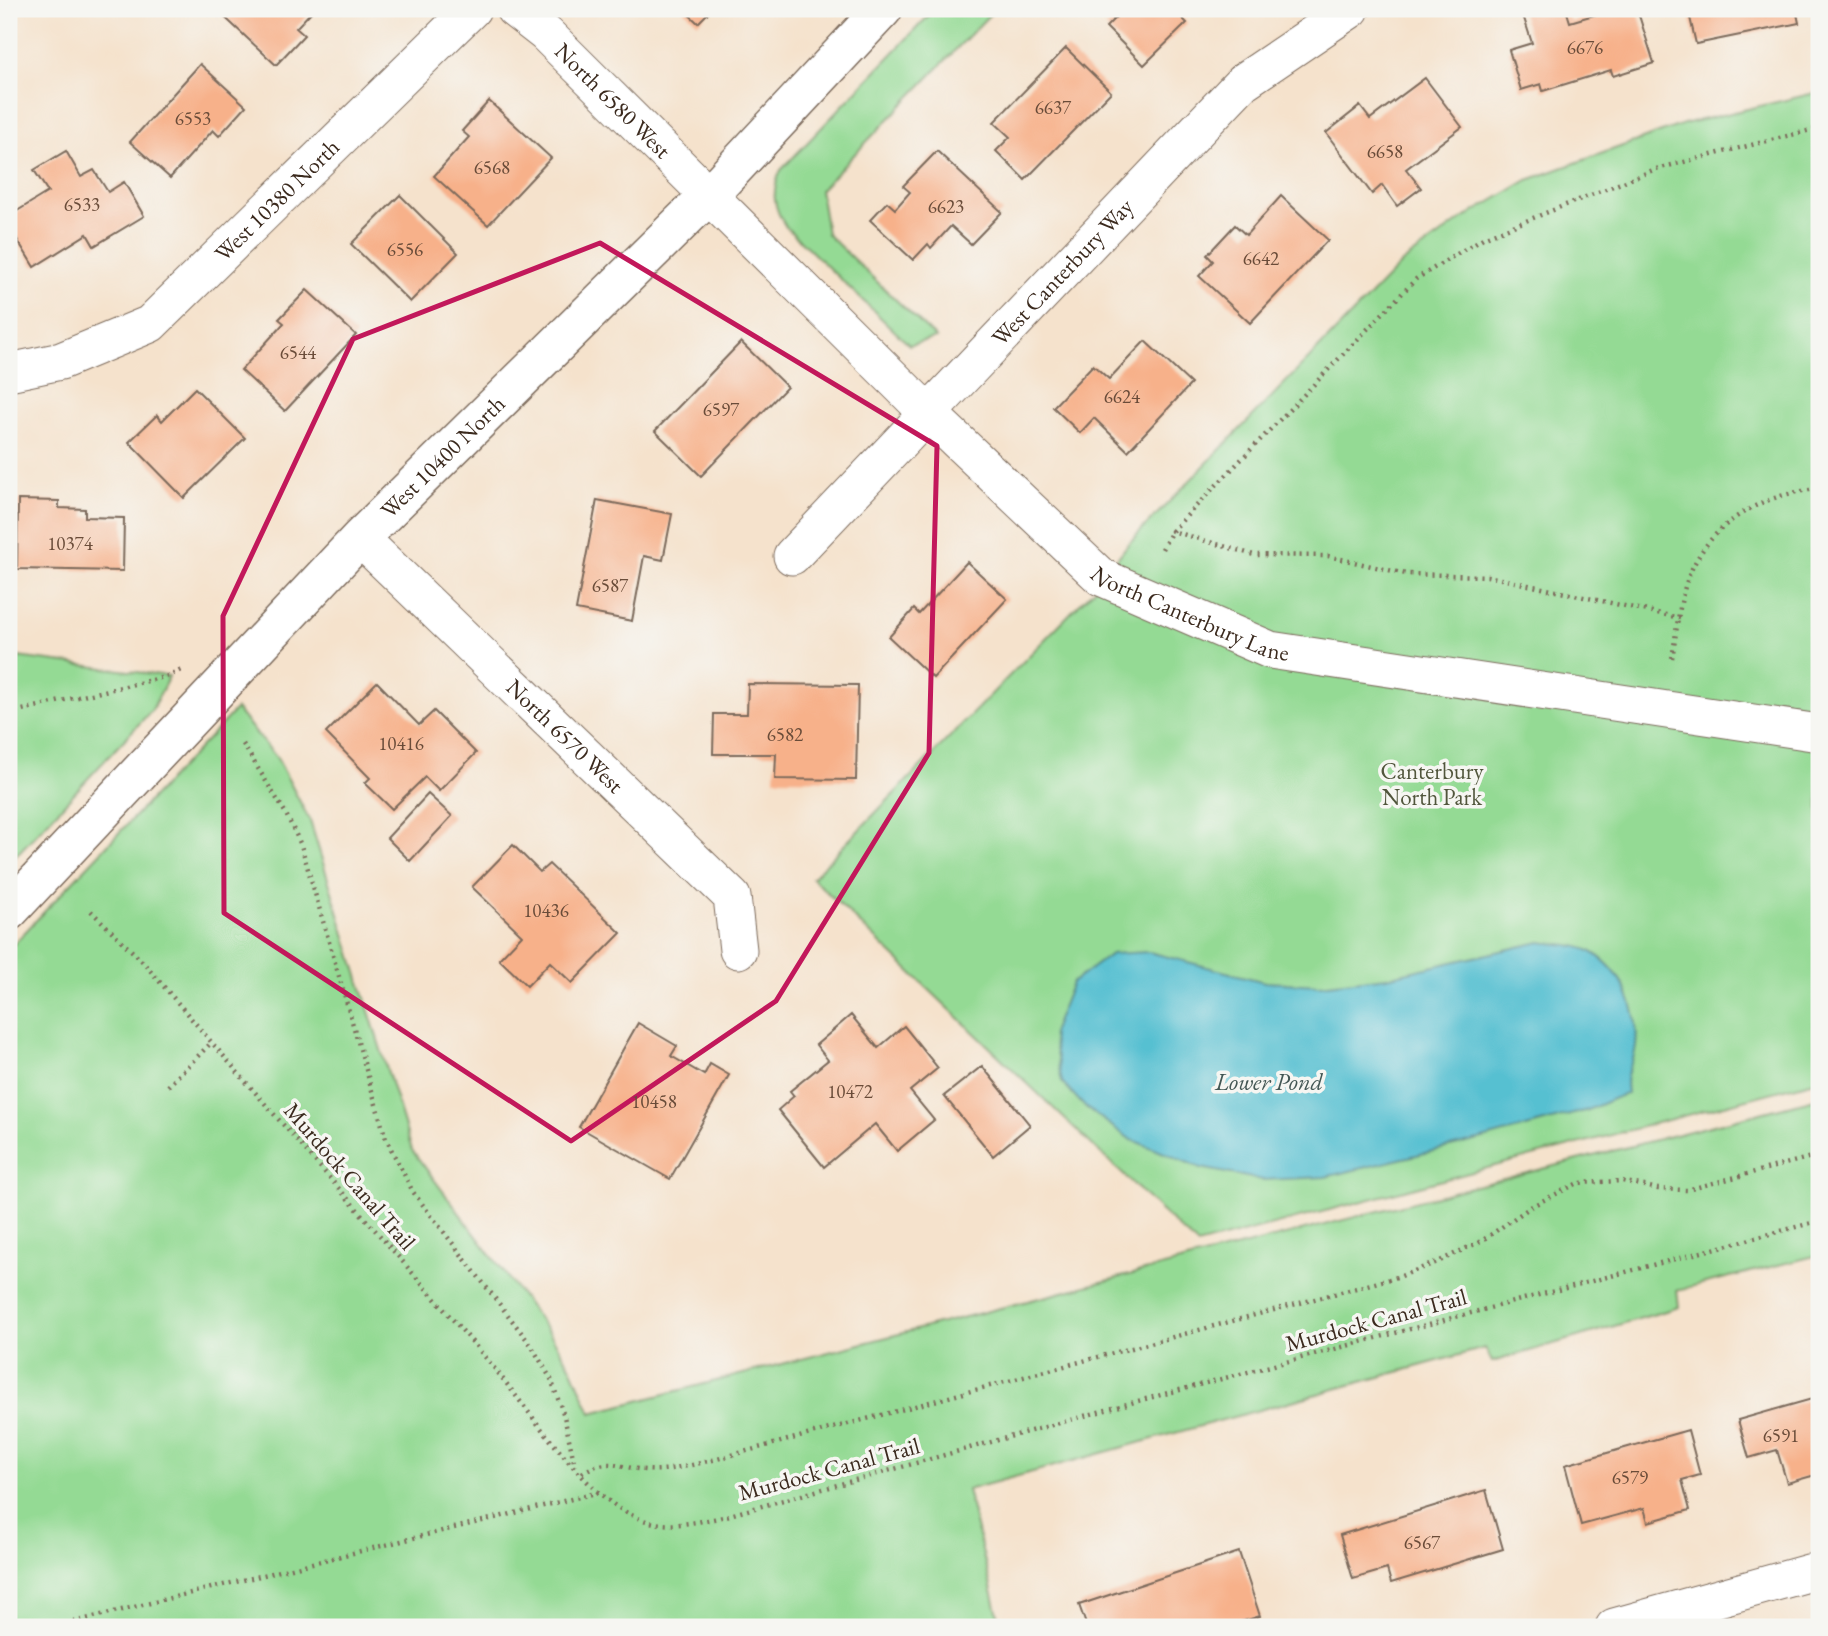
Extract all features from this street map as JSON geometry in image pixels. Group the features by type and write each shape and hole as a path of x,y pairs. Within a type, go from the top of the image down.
{"street":[{"name":"West 10380 North","path":"9,372 61,361 150,324 472,9"},
{"name":"North 6580 West","path":"514,9 547,34 709,195"},
{"name":"West 10400 North","path":"9,911 360,538 709,195 883,9"},
{"name":"West Canterbury Way","path":"792,556 1243,82 1351,9"},
{"name":"North Canterbury Lane","path":"709,195 929,414 1101,577 1270,650 1819,733"},
{"name":"North 6570 West","path":"360,538 732,897 738,950"},
{"path":"1614,1627 1819,1570"}],"path":[{"path":"1162,549 1172,531 1416,279 1483,239 1656,169 1819,128"},
{"path":"1672,658 1689,575 1705,545 1737,513 1795,491 1819,489"},
{"path":"1172,531 1254,555 1328,555 1406,574 1487,576 1680,618"},
{"path":"9,713 169,676 183,669"},
{"path":"243,744 285,812 301,845 386,1139 398,1168 413,1192 531,1345 545,1368 564,1416 575,1467"},
{"name":"Murdock Canal Trail","path":"91,911 142,961 487,1359 575,1467 620,1509 652,1524 676,1526 719,1518 1138,1401 1819,1221"},
{"path":"169,1086 211,1043"},
{"path":"582,1474 597,1464 619,1464 645,1470 718,1460 1401,1276 1440,1262 1483,1240 1532,1206 1578,1182 1622,1181 1658,1189 1687,1190 1819,1156"},
{"path":"53,1627 601,1492"}],"highlighted area":[{"path":"600,243 937,446 929,753 776,1001 571,1141 224,913 223,616 353,339"}],"green space":[{"path":"935,9 995,9 820,190 827,234 936,338 909,345 786,227 778,213 775,192 781,170"},
{"name":"Canterbury North Park","path":"1819,92 1819,1080 1197,1245 812,878 1093,590 1129,543 1402,263 1462,219 1528,180 1684,124"},
{"path":"9,656 169,676 152,710 9,863"},
{"path":"236,709 277,758 310,821 412,1150 551,1335 572,1369 591,1413 1819,1098 1819,1255 1677,1290 1679,1307 1492,1362 1485,1348 967,1490 1001,1627 9,1627 9,949"}],"water":[{"name":"Lower Pond","path":"1540,942 1577,946 1600,958 1619,979 1632,1004 1636,1046 1626,1079 1627,1093 1588,1110 1479,1140 1325,1177 1262,1180 1201,1168 1130,1139 1084,1106 1062,1082 1052,1033 1072,983 1111,954 1149,952 1265,982 1319,985 1387,977"}],"building":[{"path":"216,9 314,9 296,28 304,35 276,65"},
{"path":"683,9 712,9 698,23"},
{"path":"1115,9 1180,9 1176,12 1187,23 1144,65 1106,27 1119,14"},
{"path":"1534,9 1566,9 1570,22 1614,9 1637,9 1654,63 1613,76 1611,70 1543,91 1541,84 1521,90 1509,50 1532,43 1522,12"},
{"path":"1681,9 1796,9 1799,23 1696,44 1689,13 1682,14"},
{"path":"1066,48 1111,92 1025,180 996,151 1010,137 994,122"},
{"path":"200,64 246,106 219,136 213,130 170,178 130,142"},
{"path":"1425,78 1462,127 1406,169 1421,188 1397,206 1382,185 1372,194 1326,133 1360,106 1370,119"},
{"path":"489,101 551,158 488,225 434,176 469,137 462,131"},
{"path":"66,151 81,177 94,170 108,192 124,182 144,216 94,246 87,234 34,267 9,226 9,216 48,192 34,170"},
{"path":"937,151 1002,212 971,244 951,226 931,248 928,244 913,260 870,220 887,202 895,209 910,192 903,186"},
{"path":"400,195 458,253 410,302 351,244"},
{"path":"1281,196 1328,240 1250,323 1199,276 1213,261 1207,255 1235,225 1246,235"},
{"path":"307,290 356,335 285,411 241,370 284,323 279,319"},
{"path":"1145,341 1191,384 1128,451 1094,418 1080,433 1053,407 1093,365 1109,379"},
{"path":"741,342 787,387 701,476 655,431"},
{"path":"195,388 245,438 184,498 129,442 157,415 162,421"},
{"path":"18,500 59,501 59,508 85,509 85,517 124,518 123,571 17,569"},
{"path":"597,500 672,514 663,560 644,556 632,621 576,610"},
{"path":"967,562 1007,599 933,678 889,637 914,609 919,614"},
{"path":"377,682 419,725 434,711 476,753 439,791 425,777 392,809 365,783 370,778 326,733"},
{"path":"748,684 858,685 856,780 775,779 776,754 713,754 714,714 747,714"},
{"path":"428,794 452,816 410,861 387,838"},
{"path":"513,845 540,872 549,864 621,933 572,983 550,962 527,986 499,959 522,935 472,887"},
{"path":"851,1015 878,1048 904,1026 938,1068 910,1091 934,1120 897,1151 875,1124 824,1167 778,1110 794,1096 790,1091 828,1060 816,1045"},
{"path":"638,1023 677,1046 671,1056 704,1075 710,1064 729,1075 670,1179 579,1127"},
{"path":"982,1066 1030,1125 993,1156 944,1096"},
{"path":"1819,1397 1819,1474 1787,1483 1777,1450 1749,1458 1738,1420"},
{"path":"1688,1430 1700,1475 1682,1480 1690,1510 1648,1522 1644,1508 1581,1525 1565,1465"},
{"path":"1486,1490 1503,1549 1391,1583 1387,1569 1353,1579 1340,1535"},
{"path":"1239,1552 1260,1616 1225,1627 1087,1627 1079,1605"}]}
